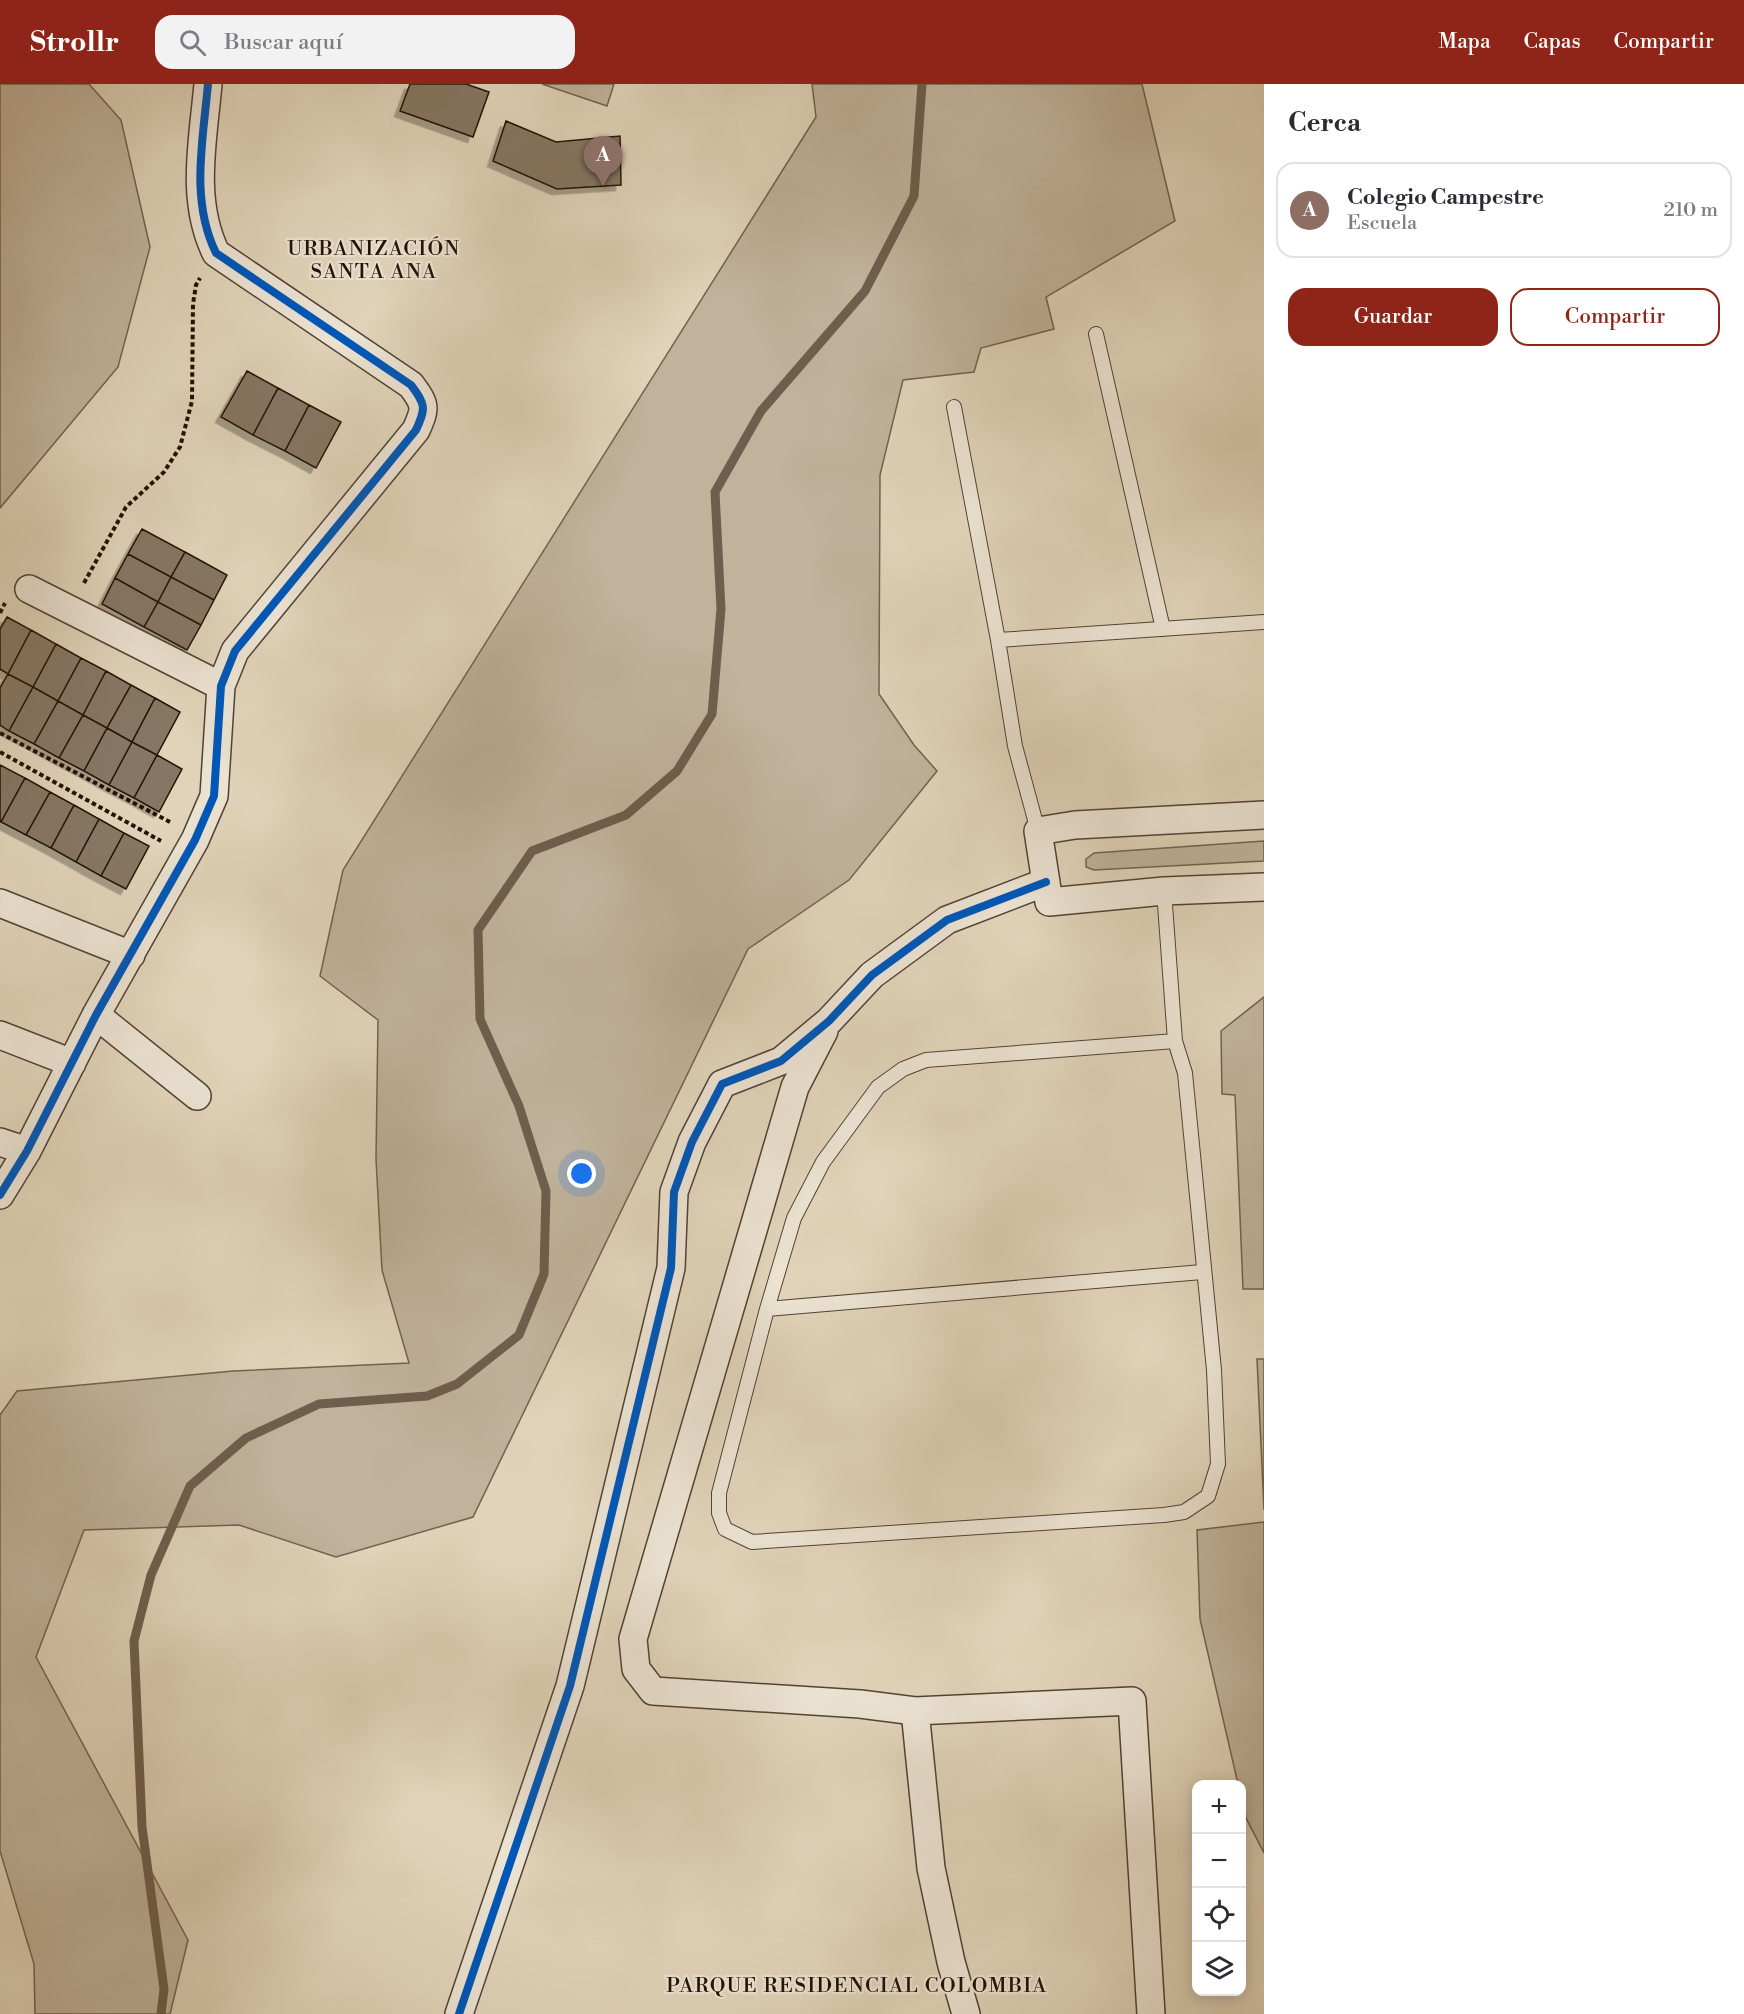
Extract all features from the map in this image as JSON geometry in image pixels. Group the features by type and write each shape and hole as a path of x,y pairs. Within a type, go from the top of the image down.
{"street":[{"path":"0,1195 27,1151 96,1016 195,840 214,796 221,686 235,651 416,430 425,411 422,399 411,385 216,253 205,230 200,191 208,84"},
{"path":"29,589 221,686"},
{"path":"1264,815 1075,825 1038,831 1049,902 1164,891 1264,886"},
{"path":"459,2014 570,1686 671,1268 674,1192 692,1142 722,1084 781,1061 829,1021 872,975 947,920 1046,882"},
{"path":"0,903 131,955"},
{"path":"96,1016 197,1096"},
{"path":"829,1021 795,1087 633,1639 636,1669 652,1691 860,1704 915,1712 1132,1701 1151,2014"},
{"path":"0,1035 72,1063"},
{"path":"0,1142 27,1151"},
{"path":"915,1712 931,1868 951,1962 966,2014"}],"lane":[{"path":"1096,334 1162,629"},
{"path":"954,407 998,640 1015,746 1038,831"},
{"path":"998,640 1264,622"},
{"path":"1164,891 1175,1041 1185,1073 1214,1370 1218,1464 1208,1496 1184,1512 1164,1515 752,1542 725,1529 719,1513 719,1493 767,1309 794,1218 823,1162 878,1087 903,1068 926,1060 1175,1041"},
{"path":"767,1309 1203,1272"}],"path":[{"path":"69,610 126,507 164,472 180,447 192,401 192,335 196,285 216,253"},
{"path":"0,733 176,825"},
{"path":"0,752 167,844"}],"shaded area":[{"path":"0,84 89,84 121,120 150,247 118,367 0,508"},
{"path":"542,84 614,84 607,106"},
{"path":"812,84 1142,84 1175,221 1046,297 1054,329 981,348 974,372 903,380 880,475 879,694 914,745 937,771 849,880 748,949 473,1517 336,1557 239,1525 84,1530 36,1657 188,1940 170,2014 35,2014 34,1964 0,1851 0,1415 17,1391 233,1371 409,1363 382,1270 376,1159 378,1020 320,976 343,870 816,117"},
{"path":"1264,841 1264,861 1094,870 1086,867 1086,859 1094,853"},
{"path":"1264,997 1264,1289 1243,1289 1235,1095 1222,1094 1221,1031"},
{"path":"1257,1359 1264,1359 1264,1510"},
{"path":"1264,1522 1264,1853 1246,1818 1246,1780 1237,1780 1200,1619 1197,1530"}],"building":[{"path":"410,84 466,84 489,92 473,137 400,111"},
{"path":"506,121 556,142 620,136 621,185 557,189 493,161"},
{"path":"247,371 278,388 253,435 221,417"},
{"path":"278,388 309,405 285,451 253,435"},
{"path":"309,405 341,422 316,468 285,451"},
{"path":"142,529 185,552 171,577 128,554"},
{"path":"185,552 227,575 214,600 171,577"},
{"path":"128,554 171,577 158,602 115,578"},
{"path":"171,577 214,600 201,625 158,602"},
{"path":"115,578 158,602 144,627 102,604"},
{"path":"158,602 201,625 187,650 144,627"},
{"path":"7,617 31,630 8,674 0,669 0,629"},
{"path":"31,630 56,644 33,687 8,674"},
{"path":"56,644 81,658 58,701 33,687"},
{"path":"81,658 106,671 83,715 58,701"},
{"path":"106,671 131,685 107,728 83,715"},
{"path":"8,674 33,687 9,731 0,725 0,688"},
{"path":"131,685 155,698 132,742 107,728"},
{"path":"33,687 58,701 34,744 9,731"},
{"path":"155,698 180,712 157,755 132,742"},
{"path":"58,701 83,715 59,758 34,744"},
{"path":"83,715 107,728 84,771 59,758"},
{"path":"107,728 132,742 109,785 84,771"},
{"path":"132,742 157,755 134,798 109,785"},
{"path":"157,755 182,769 159,812 134,798"},
{"path":"0,765 25,778 1,822 0,821"},
{"path":"25,778 50,792 26,835 1,822"},
{"path":"50,792 74,805 51,848 26,835"},
{"path":"74,805 99,819 76,862 51,848"},
{"path":"99,819 124,833 101,876 76,862"},
{"path":"124,833 149,846 126,889 101,876"}],"waterway":[{"path":"161,2014 164,1989 142,1827 134,1641 151,1575 190,1486 246,1438 319,1404 427,1396 457,1384 519,1335 544,1274 546,1191 519,1106 480,1019 478,930 532,851 626,815 677,771 712,714 721,609 715,492 761,411 865,291 914,196 922,84"}],"cycle path":[{"path":"0,1195 27,1151 96,1015 195,840 214,796 221,686 235,651 416,430 423,411 420,397 411,385 216,253 203,212 200,170 208,84"},
{"path":"459,2014 570,1686 671,1268 674,1192 692,1142 722,1084 781,1061 829,1021 872,975 947,920 1046,882"}],"place":[{"name":"Colegio Campestre","path":"603,186"}],"district":[{"name":"URBANIZACIÓN SANTA ANA","path":"374,260"},
{"name":"PARQUE RESIDENCIAL COLOMBIA","path":"857,1986"}]}
